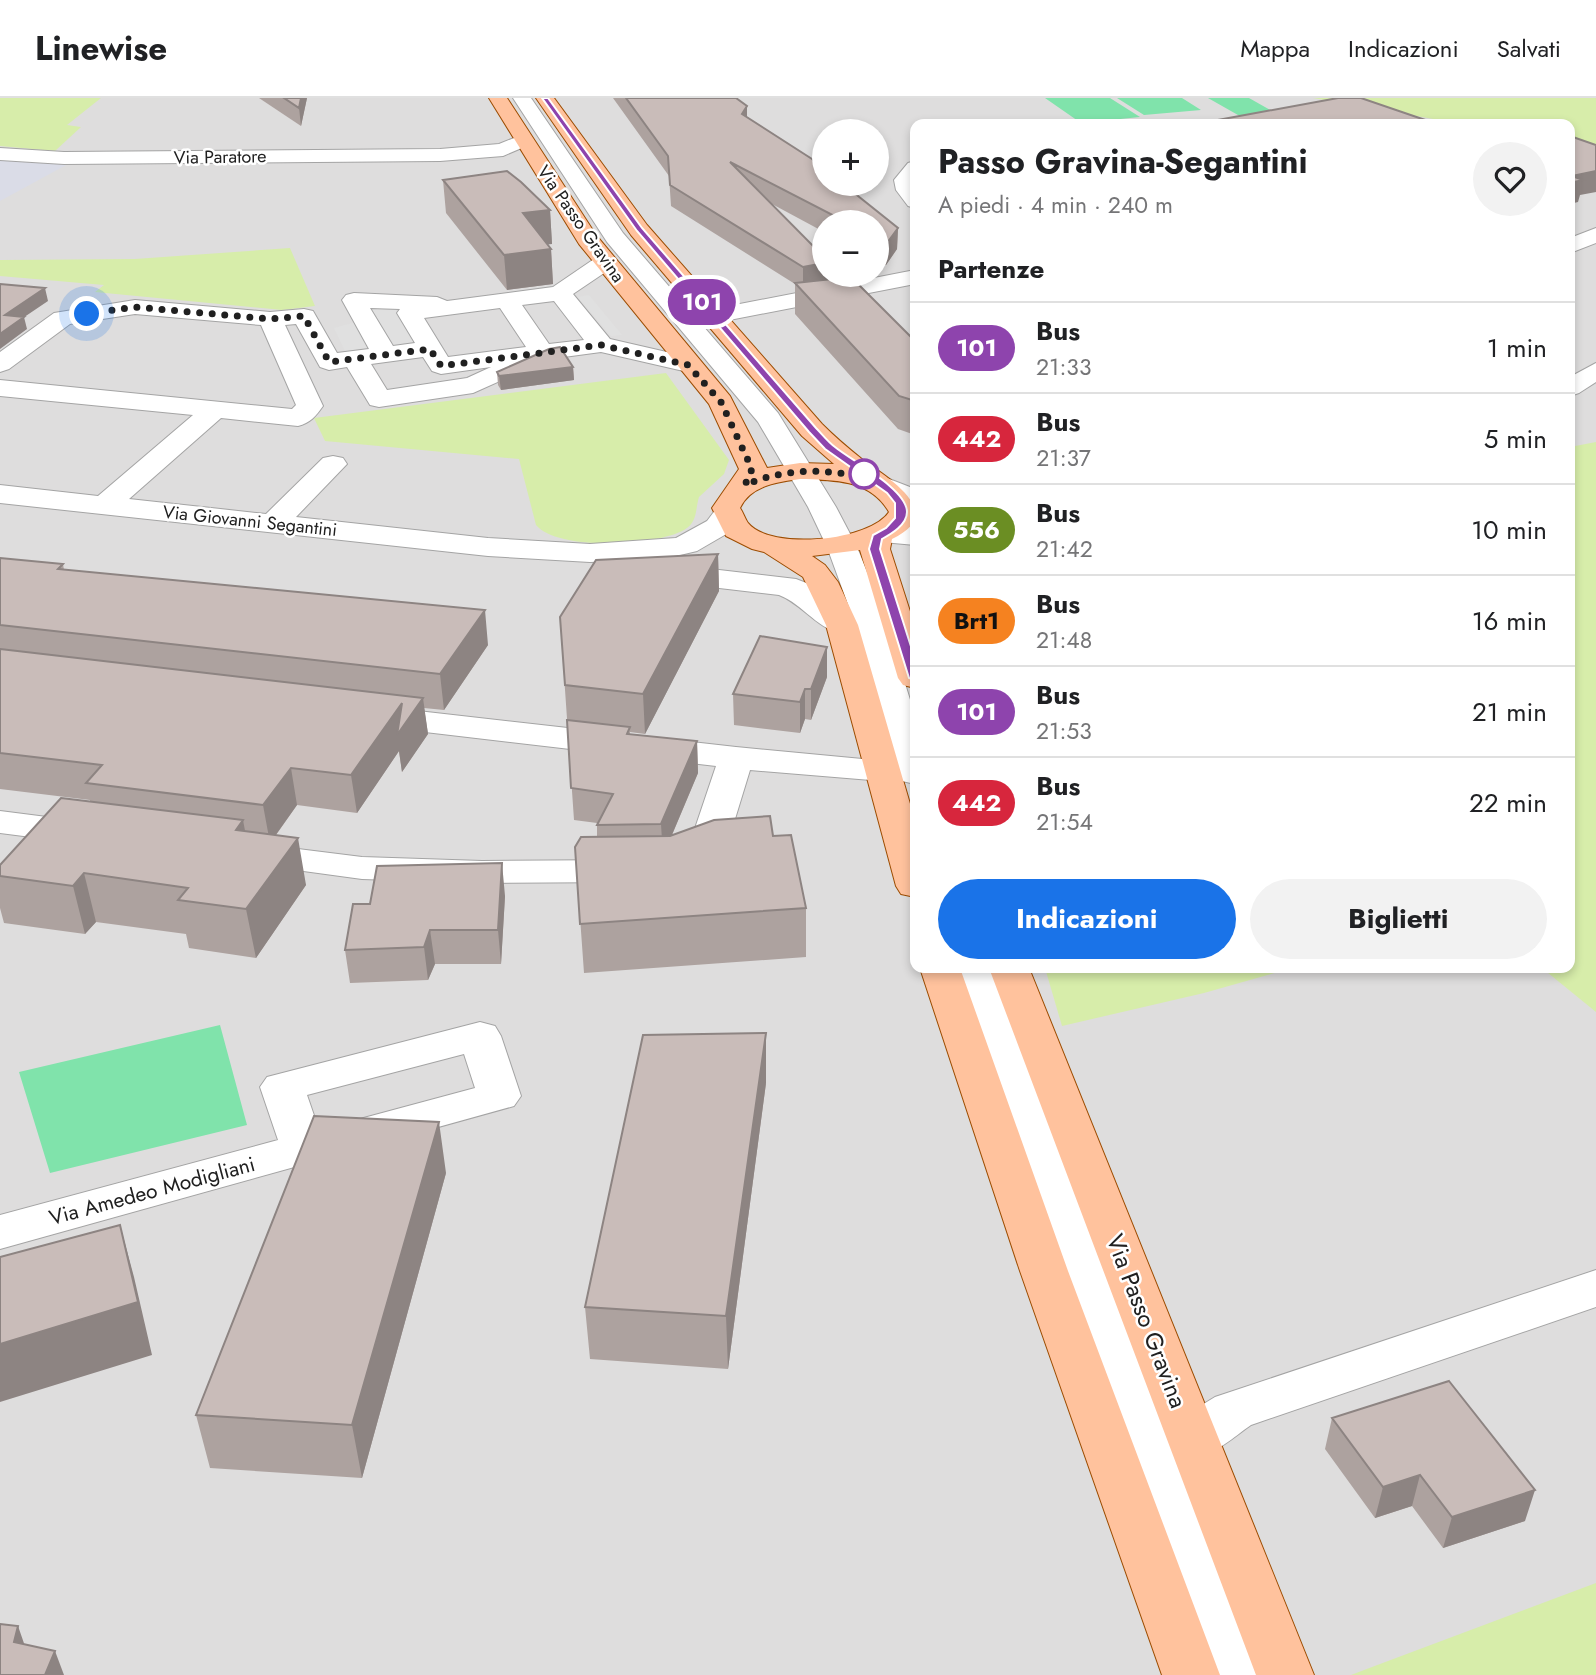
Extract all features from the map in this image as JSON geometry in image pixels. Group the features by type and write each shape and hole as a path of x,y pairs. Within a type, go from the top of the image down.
{"main road":[{"name":"Via Passo Gravina","path":"498,98 605,262 721,402 752,469 745,485"},
{"path":"545,98 639,230 828,447 896,496 902,514 896,525 879,536 842,547 787,549"},
{"path":"879,484 847,474 800,471 770,476 745,485 731,496 726,514 741,532 787,549 823,582 899,771 910,850"},
{"path":"879,536 874,549 910,662"},
{"path":"942,973 1044,1271 1191,1675"},
{"name":"Via Passo Gravina","path":"1011,973 1285,1675"}],"street":[{"path":"344,712 736,758 899,771 885,669 842,547 800,471 769,419 615,237 522,98"},
{"name":"Via Paratore","path":"440,155 503,150 524,141"},
{"name":"Via Paratore","path":"0,154 44,158 440,155 504,159 543,169"},
{"path":"15,171 44,158"},
{"path":"910,173 904,180 910,195"},
{"path":"1575,244 1596,235"},
{"path":"605,262 560,293 409,313 441,366 601,345 688,365"},
{"path":"714,316 910,278"},
{"path":"560,293 601,345"},
{"path":"385,355 354,300 467,305"},
{"path":"507,300 542,353"},
{"path":"0,363 63,318 135,307 270,319 304,316 329,362 430,349"},
{"path":"0,388 298,418 310,406 270,319"},
{"path":"355,359 379,399 473,385 542,353"},
{"path":"1575,385 1596,371"},
{"path":"104,506 215,410"},
{"path":"273,524 333,464"},
{"path":"0,469 505,523 494,548"},
{"path":"879,484 910,497"},
{"name":"Via Giovanni Segantini","path":"0,494 494,548 650,571 785,586 803,593 842,625"},
{"name":"Via Giovanni Segantini","path":"494,548 621,553 663,550 699,539 718,527 726,514"},
{"path":"879,536 910,536"},
{"path":"650,571 725,568 787,549"},
{"path":"223,850 362,868 482,872 671,870 705,855 736,758"},
{"path":"0,822 126,838"},
{"path":"976,973 1239,1675"},
{"name":"Via Amedeo Modigliani","path":"0,1232 304,1150"},
{"path":"1193,1437 1233,1411 1596,1288"}],"shaded area":[{"path":"0,98 1596,98 1596,1675 0,1675"},
{"path":"0,154 79,158 0,201"},
{"path":"589,295 622,335 611,336 578,297"},
{"path":"369,305 393,305 416,346 392,349"},
{"path":"356,322 369,347 346,353 334,328"}],"green space":[{"path":"0,98 101,98 67,125 81,127 55,151 0,146"},
{"path":"1045,98 1110,98 1140,117 1120,119 1075,119"},
{"path":"1117,98 1182,98 1201,110 1144,115"},
{"path":"1208,98 1249,98 1281,116 1245,119"},
{"path":"1313,98 1596,98 1596,148 1575,144 1575,119 1433,119"},
{"path":"290,248 315,306 282,310 95,292 104,285 0,276 0,260 135,259"},
{"path":"666,373 729,460 724,474 699,497 694,519 688,527 652,540 585,542 547,533 536,525 519,459 325,441 314,418"},
{"path":"1596,442 1596,1012 1548,973 1575,973 1575,446"},
{"path":"1046,973 1274,973 1204,993 1062,1026"},
{"path":"220,1025 247,1125 50,1173 19,1072"},
{"path":"1596,1583 1596,1675 1351,1675 1372,1667"}],"building":[{"path":"284,98 301,98 299,108"},
{"path":"626,98 736,98 747,106 742,114 812,159 812,196 858,196 876,210 823,210 730,162 812,245 812,265 803,267 670,185 668,156"},
{"path":"1338,98 1361,98 1422,119 1223,119"},
{"path":"1575,138 1596,145 1596,171 1575,175"},
{"path":"507,171 550,210 523,213 551,249 504,255 443,180"},
{"path":"889,221 898,228 889,240"},
{"path":"812,281 812,287 861,287 910,336 910,399 899,396 795,283"},
{"path":"0,284 45,288 5,315 24,317 0,334"},
{"path":"560,347 573,367 499,376 497,372 549,349"},
{"path":"718,554 643,694 565,685 560,617 596,560"},
{"path":"0,558 63,564 58,569 485,610 440,674 0,625"},
{"path":"760,636 827,647 811,689 805,689 800,702 733,694"},
{"path":"0,649 423,698 397,735 402,703 351,775 291,768 263,805 86,783 102,765 0,753"},
{"path":"567,720 630,727 627,734 697,741 661,824 597,825 613,794 571,788"},
{"path":"61,798 243,820 236,830 298,838 246,909 178,900 188,888 84,873 73,886 0,876 0,865"},
{"path":"770,816 773,836 791,835 806,908 580,924 575,847 581,837 670,836 714,820"},
{"path":"502,863 498,930 430,930 424,947 345,950 353,904 370,904 377,866"},
{"path":"766,1033 726,1316 585,1307 643,1035"},
{"path":"314,1116 439,1122 352,1425 196,1415"},
{"path":"120,1225 138,1302 0,1344 0,1257"},
{"path":"1449,1381 1535,1490 1452,1517 1420,1475 1383,1487 1332,1418"},
{"path":"0,1624 18,1626 14,1642 55,1651 45,1675 0,1675"}],"bus line":[{"name":"101","path":"545,98 639,230 812,430 828,447 891,491 900,502 900,519 890,530 877,538 874,549 910,662"}],"route":[{"path":"87,314 135,307 270,319 304,316 329,362 430,349 441,366 601,345 688,365 721,402 752,469 745,485 770,476 800,471 862,477 864,474"}]}
